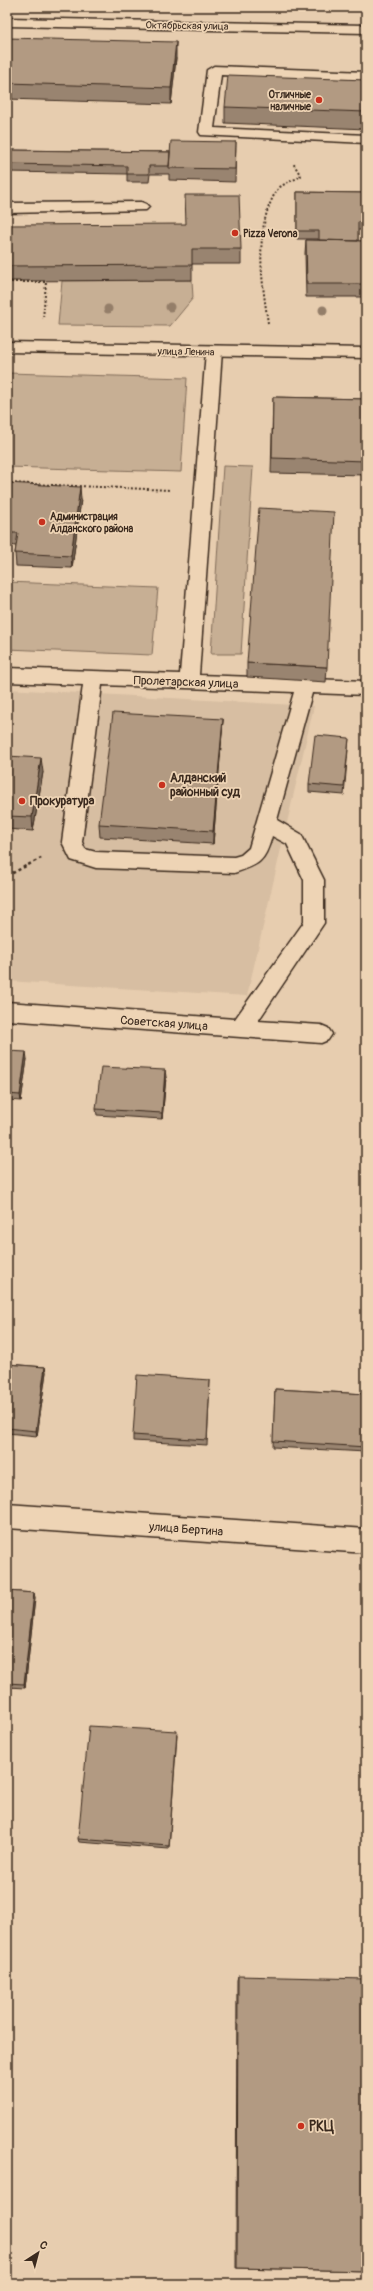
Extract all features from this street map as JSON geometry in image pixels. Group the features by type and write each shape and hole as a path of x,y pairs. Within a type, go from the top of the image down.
{"street":[{"name":"Октябрьская улица","path":"7,22 366,29"},
{"path":"366,76 214,70 206,132 366,139"},
{"path":"7,208 141,207"},
{"name":"улица Ленина","path":"7,347 272,353 366,353"},
{"path":"189,682 194,541 204,492 214,351"},
{"name":"Пролетарская улица","path":"7,675 366,688"},
{"path":"93,679 72,842 78,855 96,860 234,865 248,861 258,852 305,686"},
{"path":"241,1028 314,923 314,880 294,839 266,823"},
{"name":"Советская улица","path":"7,1011 321,1034"},
{"name":"улица Бертина","path":"7,1516 366,1541"}],"path":[{"path":"272,353 262,279 264,224 278,189 301,176 276,135"},
{"path":"7,282 46,282 44,310"},
{"path":"7,484 204,492"},
{"path":"7,876 72,842"}],"shaded area":[{"path":"192,280 193,298 170,326 58,325 62,281"},
{"path":"7,373 187,378 181,472 7,467"},
{"path":"223,466 253,467 241,654 211,654"},
{"path":"7,582 158,588 152,655 7,649"},
{"path":"7,689 314,706 247,996 7,981"}],"building":[{"path":"7,38 176,42 171,88 7,83"},
{"path":"228,75 366,80 366,112 225,107"},
{"path":"171,141 236,142 235,169 169,168"},
{"path":"7,150 170,152 169,166 149,166 149,174 127,174 127,166 7,164"},
{"path":"297,192 366,193 366,222 358,222 358,241 319,240 319,231 297,231"},
{"path":"185,195 239,195 241,249 192,249 192,265 7,266 7,225 186,224"},
{"path":"306,240 366,241 366,284 307,284"},
{"path":"273,397 366,399 366,461 272,458"},
{"name":"Администрация Алданского района","path":"7,483 80,487 71,556 15,553 18,533 7,533"},
{"path":"259,508 334,512 327,667 247,663"},
{"name":"Алданский районный суд","path":"113,713 223,719 213,831 99,824"},
{"path":"315,735 349,738 344,787 309,784"},
{"name":"Прокуратура","path":"7,756 41,758 32,817 7,816"},
{"path":"7,1051 26,1052 20,1095 7,1094"},
{"path":"101,1067 165,1070 162,1113 96,1109"},
{"path":"7,1364 45,1367 36,1431 7,1428"},
{"path":"137,1375 210,1380 207,1440 133,1435"},
{"path":"275,1389 366,1394 366,1447 273,1441"},
{"path":"7,1591 34,1593 24,1684 7,1683"},
{"path":"89,1726 177,1731 169,1846 78,1839"},
{"name":"РКЦ","path":"238,1976 366,1979 366,2271 237,2268"}],"place":[{"name":"Отличные наличные","path":"319,100"},
{"name":"Pizza Verona","path":"235,233"},
{"name":"Администрация Алданского района","path":"42,522"},
{"name":"Алданский районный суд","path":"162,785"},
{"name":"Прокуратура","path":"22,801"},
{"name":"РКЦ","path":"301,2126"}]}
